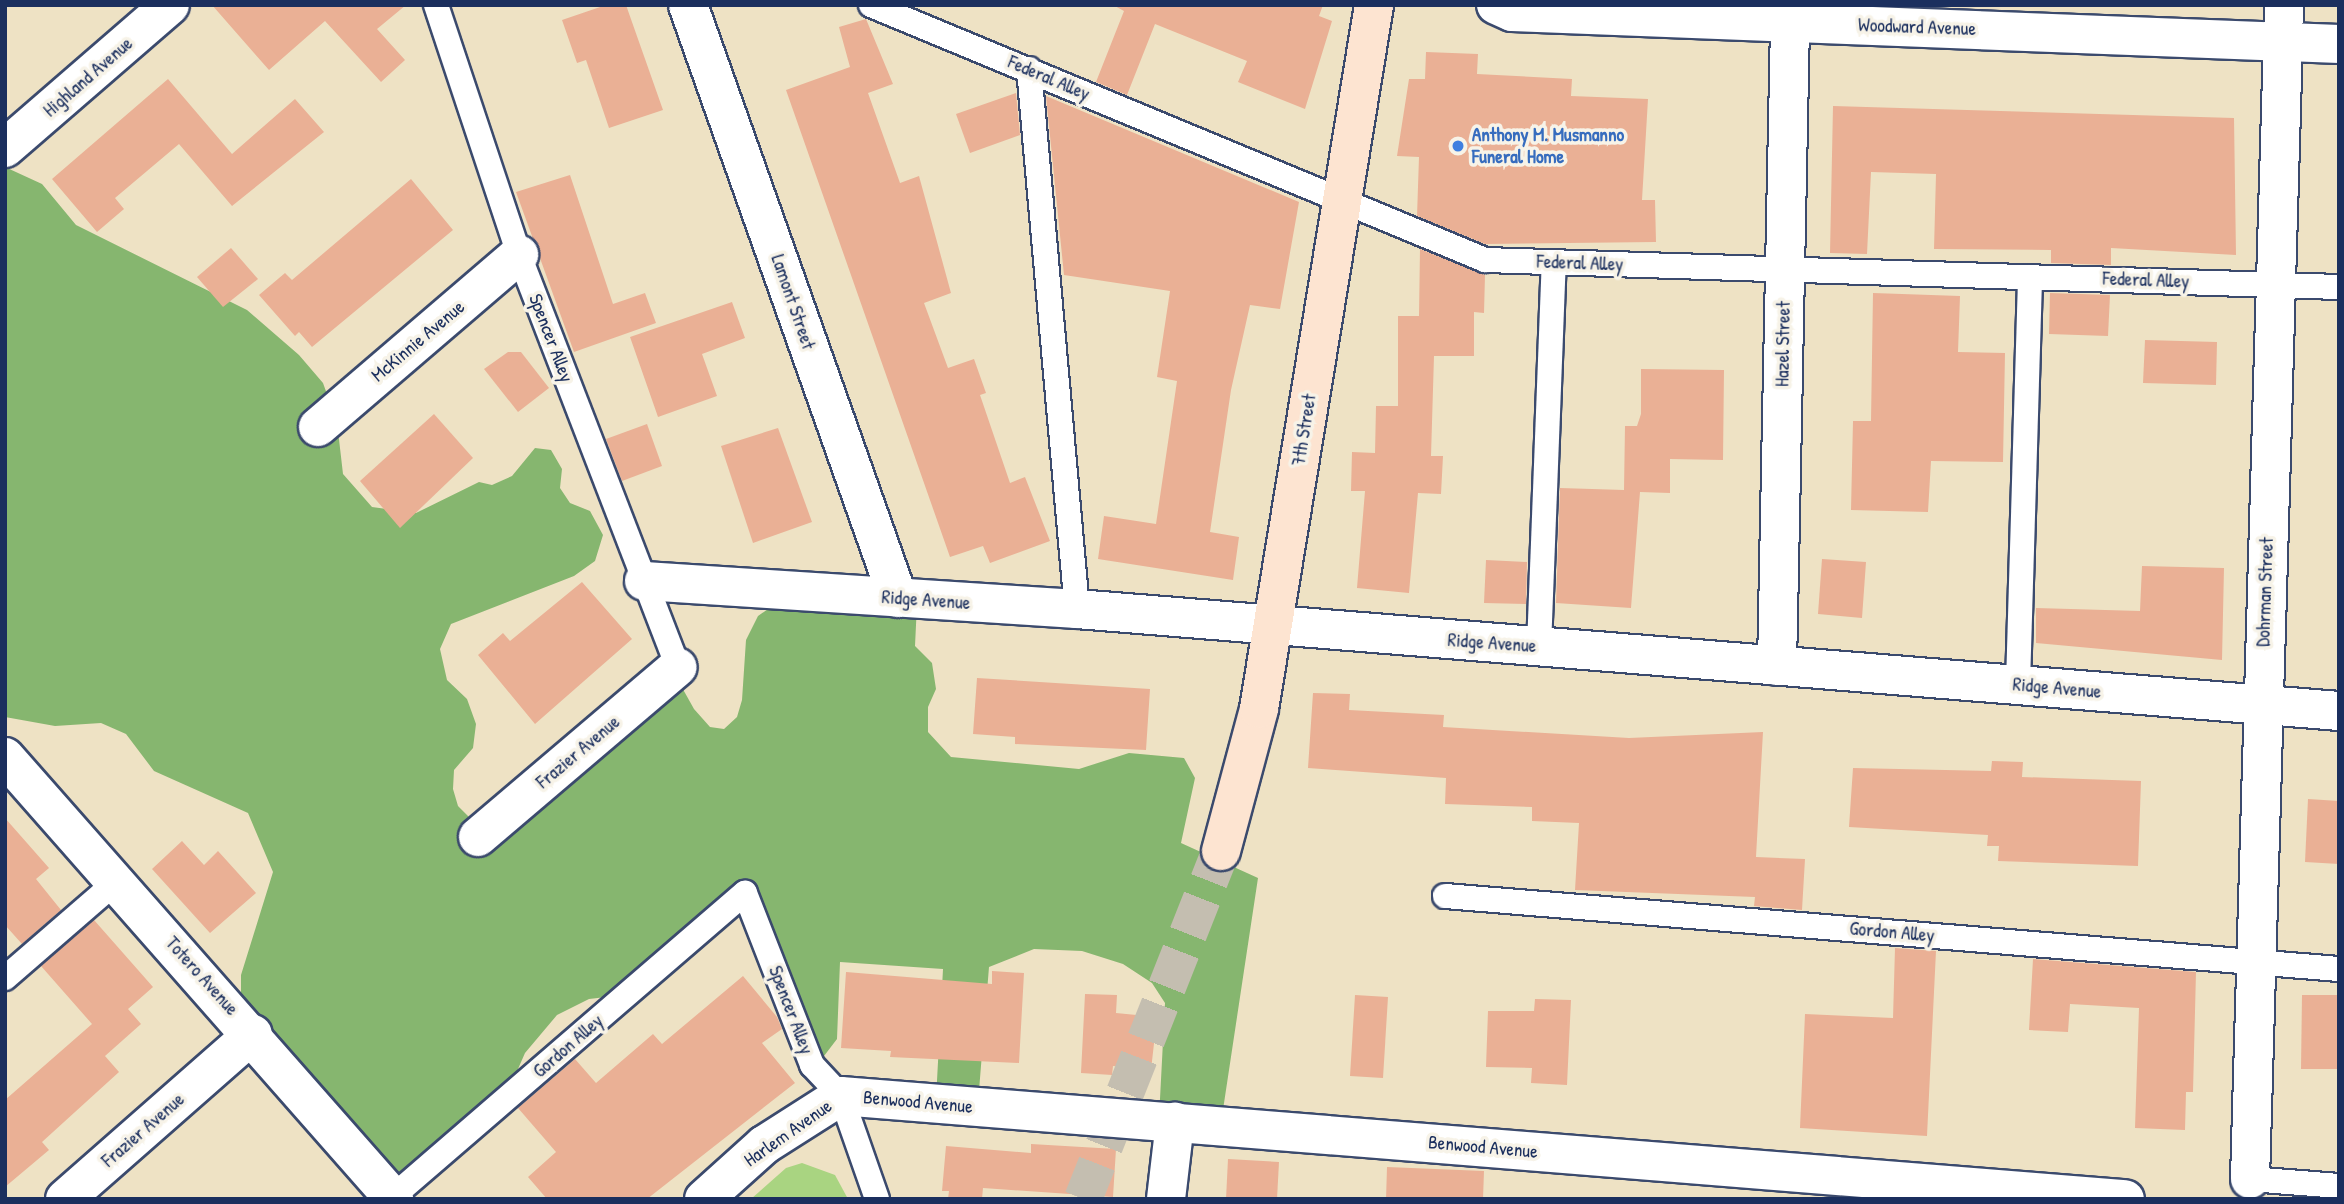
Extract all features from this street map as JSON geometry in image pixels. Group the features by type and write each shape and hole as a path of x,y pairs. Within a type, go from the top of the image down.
{"street":[{"name":"Highland Avenue","path":"5,148 170,5"},
{"name":"Lamont Street","path":"688,5 898,598"},
{"name":"7th Street","path":"1222,851 1248,763 1374,5"},
{"name":"Woodward Avenue","path":"1496,5 1512,12 1790,22 2283,23 2339,44"},
{"name":"Hazel Street","path":"1777,666 1790,22"},
{"name":"Dohrman Street","path":"2250,1179 2252,962 2283,23"},
{"name":"McKinnie Avenue","path":"318,427 519,255"},
{"name":"Ridge Avenue","path":"644,581 1077,609 2339,711"},
{"name":"Frazier Avenue","path":"478,837 678,667"},
{"name":"Totero Avenue","path":"5,757 253,1034 393,1198"},
{"name":"Frazier Avenue","path":"65,1199 253,1034"},
{"name":"Benwood Avenue","path":"841,1096 2125,1199"},
{"name":"Harlem Avenue","path":"704,1199 764,1145 841,1096"},
{"path":"1166,1199 1175,1122"}],"lane":[{"name":"Spencer Alley","path":"436,5 519,255 678,667"},
{"name":"Federal Alley","path":"870,5 1485,260 2339,287"},
{"path":"1029,69 1077,609"},
{"path":"1539,647 1553,262"},
{"path":"2018,684 2030,277"},
{"path":"5,978 117,881"},
{"name":"Spencer Alley","path":"745,893 813,1065 841,1096 877,1199"},
{"name":"Gordon Alley","path":"393,1198 745,893"},
{"name":"Gordon Alley","path":"1445,896 2339,969"},
{"path":"2250,1179 2339,1186"}],"green space":[{"path":"5,167 42,184 76,225 247,310 299,355 323,383 337,422 343,474 372,507 416,513 479,482 492,485 512,476 535,448 551,450 562,469 560,488 570,503 590,511 603,535 595,561 574,576 451,624 440,649 447,680 467,699 476,724 473,748 454,770 453,789 458,806 471,819 675,675 694,709 710,727 724,729 737,717 742,700 746,640 758,616 787,596 917,604 915,646 932,663 936,689 928,707 928,732 951,757 1079,769 1129,753 1184,758 1195,778 1181,843 1258,878 1221,1123 1159,1118 1165,1003 1152,983 1123,964 1082,951 1034,949 989,967 978,1103 936,1099 943,969 840,962 837,1039 824,1056 817,1055 755,911 735,916 615,996 589,999 557,1015 525,1053 507,1094 393,1191 241,1011 241,975 273,872 248,813 154,771 126,734 101,723 55,726 5,717"},
{"path":"802,1163 835,1175 848,1199 751,1199 786,1168"}],"building":[{"path":"212,5 406,5 377,29 405,60 381,82 325,21 269,70"},
{"path":"606,5 626,5 663,110 609,128 586,60 577,63 562,20"},
{"path":"1113,5 1323,5 1319,16 1332,21 1305,109 1238,82 1247,61 1155,24 1127,95 1096,82 1124,11"},
{"path":"866,19 893,84 868,93 900,183 919,176 951,293 924,303 948,368 974,359 986,393 980,395 1010,483 1025,477 1050,541 990,563 983,546 950,557 786,90 850,67 839,27"},
{"path":"1426,52 1478,54 1477,74 1572,79 1571,96 1648,99 1642,200 1655,200 1656,242 1485,244 1417,216 1419,157 1397,156 1409,79 1425,79"},
{"path":"168,79 232,154 295,99 324,132 232,206 179,144 115,198 124,209 97,232 52,179"},
{"path":"1016,93 1020,135 970,153 956,114"},
{"path":"1046,96 1299,202 1280,309 1250,305 1231,390 1210,532 1239,537 1233,580 1098,559 1104,516 1156,524 1177,381 1157,377 1170,291 1064,275"},
{"path":"1833,106 2234,118 2236,255 2111,248 2111,265 2051,263 2051,250 1934,249 1936,174 1871,172 1867,254 1830,253"},
{"path":"570,175 613,304 645,293 656,323 574,352 516,192"},
{"path":"411,179 453,230 312,347 299,332 295,336 259,295 285,273 292,280"},
{"path":"231,248 258,279 223,307 197,277"},
{"path":"1420,249 1485,275 1484,313 1474,312 1474,356 1434,356 1431,456 1443,456 1441,494 1418,493 1409,593 1357,588 1365,491 1351,491 1352,452 1375,453 1376,406 1398,406 1398,316 1419,316"},
{"path":"1873,293 1960,296 1958,352 2005,353 2003,462 1931,461 1928,512 1851,510 1853,421 1871,421"},
{"path":"2050,293 2110,295 2108,336 2049,334"},
{"path":"732,302 745,338 702,354 717,396 658,417 630,337"},
{"path":"2145,340 2217,342 2216,385 2143,383"},
{"path":"508,352 521,352 549,388 518,412 484,369"},
{"path":"1641,369 1724,370 1723,460 1670,459 1670,493 1640,492 1631,608 1556,603 1560,488 1624,490 1625,426 1637,426 1641,414"},
{"path":"434,414 473,458 400,528 360,481"},
{"path":"647,424 662,466 622,481 606,439"},
{"path":"778,428 812,522 753,543 721,446"},
{"path":"1822,559 1866,562 1862,618 1818,614"},
{"path":"1486,560 1527,562 1526,604 1484,603"},
{"path":"2142,566 2224,568 2222,660 2036,643 2036,608 2140,611"},
{"path":"582,582 632,639 535,724 478,655 503,633 510,641"},
{"path":"977,678 1150,689 1146,750 1015,744 1015,737 973,734"},
{"path":"1313,693 1350,694 1349,710 1444,715 1443,727 1629,738 1763,732 1756,857 1805,859 1802,910 1754,906 1755,897 1575,890 1579,823 1532,821 1532,807 1445,804 1446,778 1308,768"},
{"path":"1992,761 2023,762 2022,777 2141,781 2138,866 1998,861 1999,846 1987,846 1988,835 1849,827 1853,768 1991,771"},
{"path":"2308,799 2339,801 2339,864 2305,862"},
{"path":"5,818 49,868 36,879 61,910 22,944 5,925"},
{"path":"182,841 204,865 218,851 256,893 210,933 152,869"},
{"path":"94,920 153,987 128,1009 141,1024 105,1056 119,1072 42,1142 49,1150 5,1187 5,1100 92,1024 41,966"},
{"path":"1895,948 1936,951 1927,1136 1800,1128 1805,1014 1893,1018"},
{"path":"2033,959 2196,972 2193,1092 2186,1092 2185,1130 2135,1128 2139,1008 2070,1004 2068,1032 2029,1030"},
{"path":"992,971 1024,973 1019,1063 890,1057 891,1051 841,1048 846,972 992,984"},
{"path":"743,976 777,1017 782,1029 762,1043 795,1083 647,1199 547,1199 528,1177 556,1152 518,1108 575,1059 596,1083 653,1034 662,1044"},
{"path":"1085,994 1117,995 1116,1013 1157,1017 1151,1070 1113,1066 1112,1075 1081,1073"},
{"path":"1355,995 1388,997 1383,1078 1350,1076"},
{"path":"2302,995 2339,995 2339,1069 2301,1069"},
{"path":"1535,999 1571,1000 1567,1085 1531,1083 1532,1068 1486,1067 1488,1011 1534,1011"},
{"path":"1031,1144 1116,1149 1113,1197 983,1188 982,1199 948,1199 949,1191 942,1191 946,1146 1031,1153"},
{"path":"1228,1159 1279,1162 1277,1199 1226,1199"},
{"path":"1387,1167 1484,1171 1483,1199 1386,1199"}],"tunnel":[{"path":"1083,1199 1221,851"}],"place":[{"name":"Anthony M. Musmanno Funeral Home","path":"1458,146"}]}
